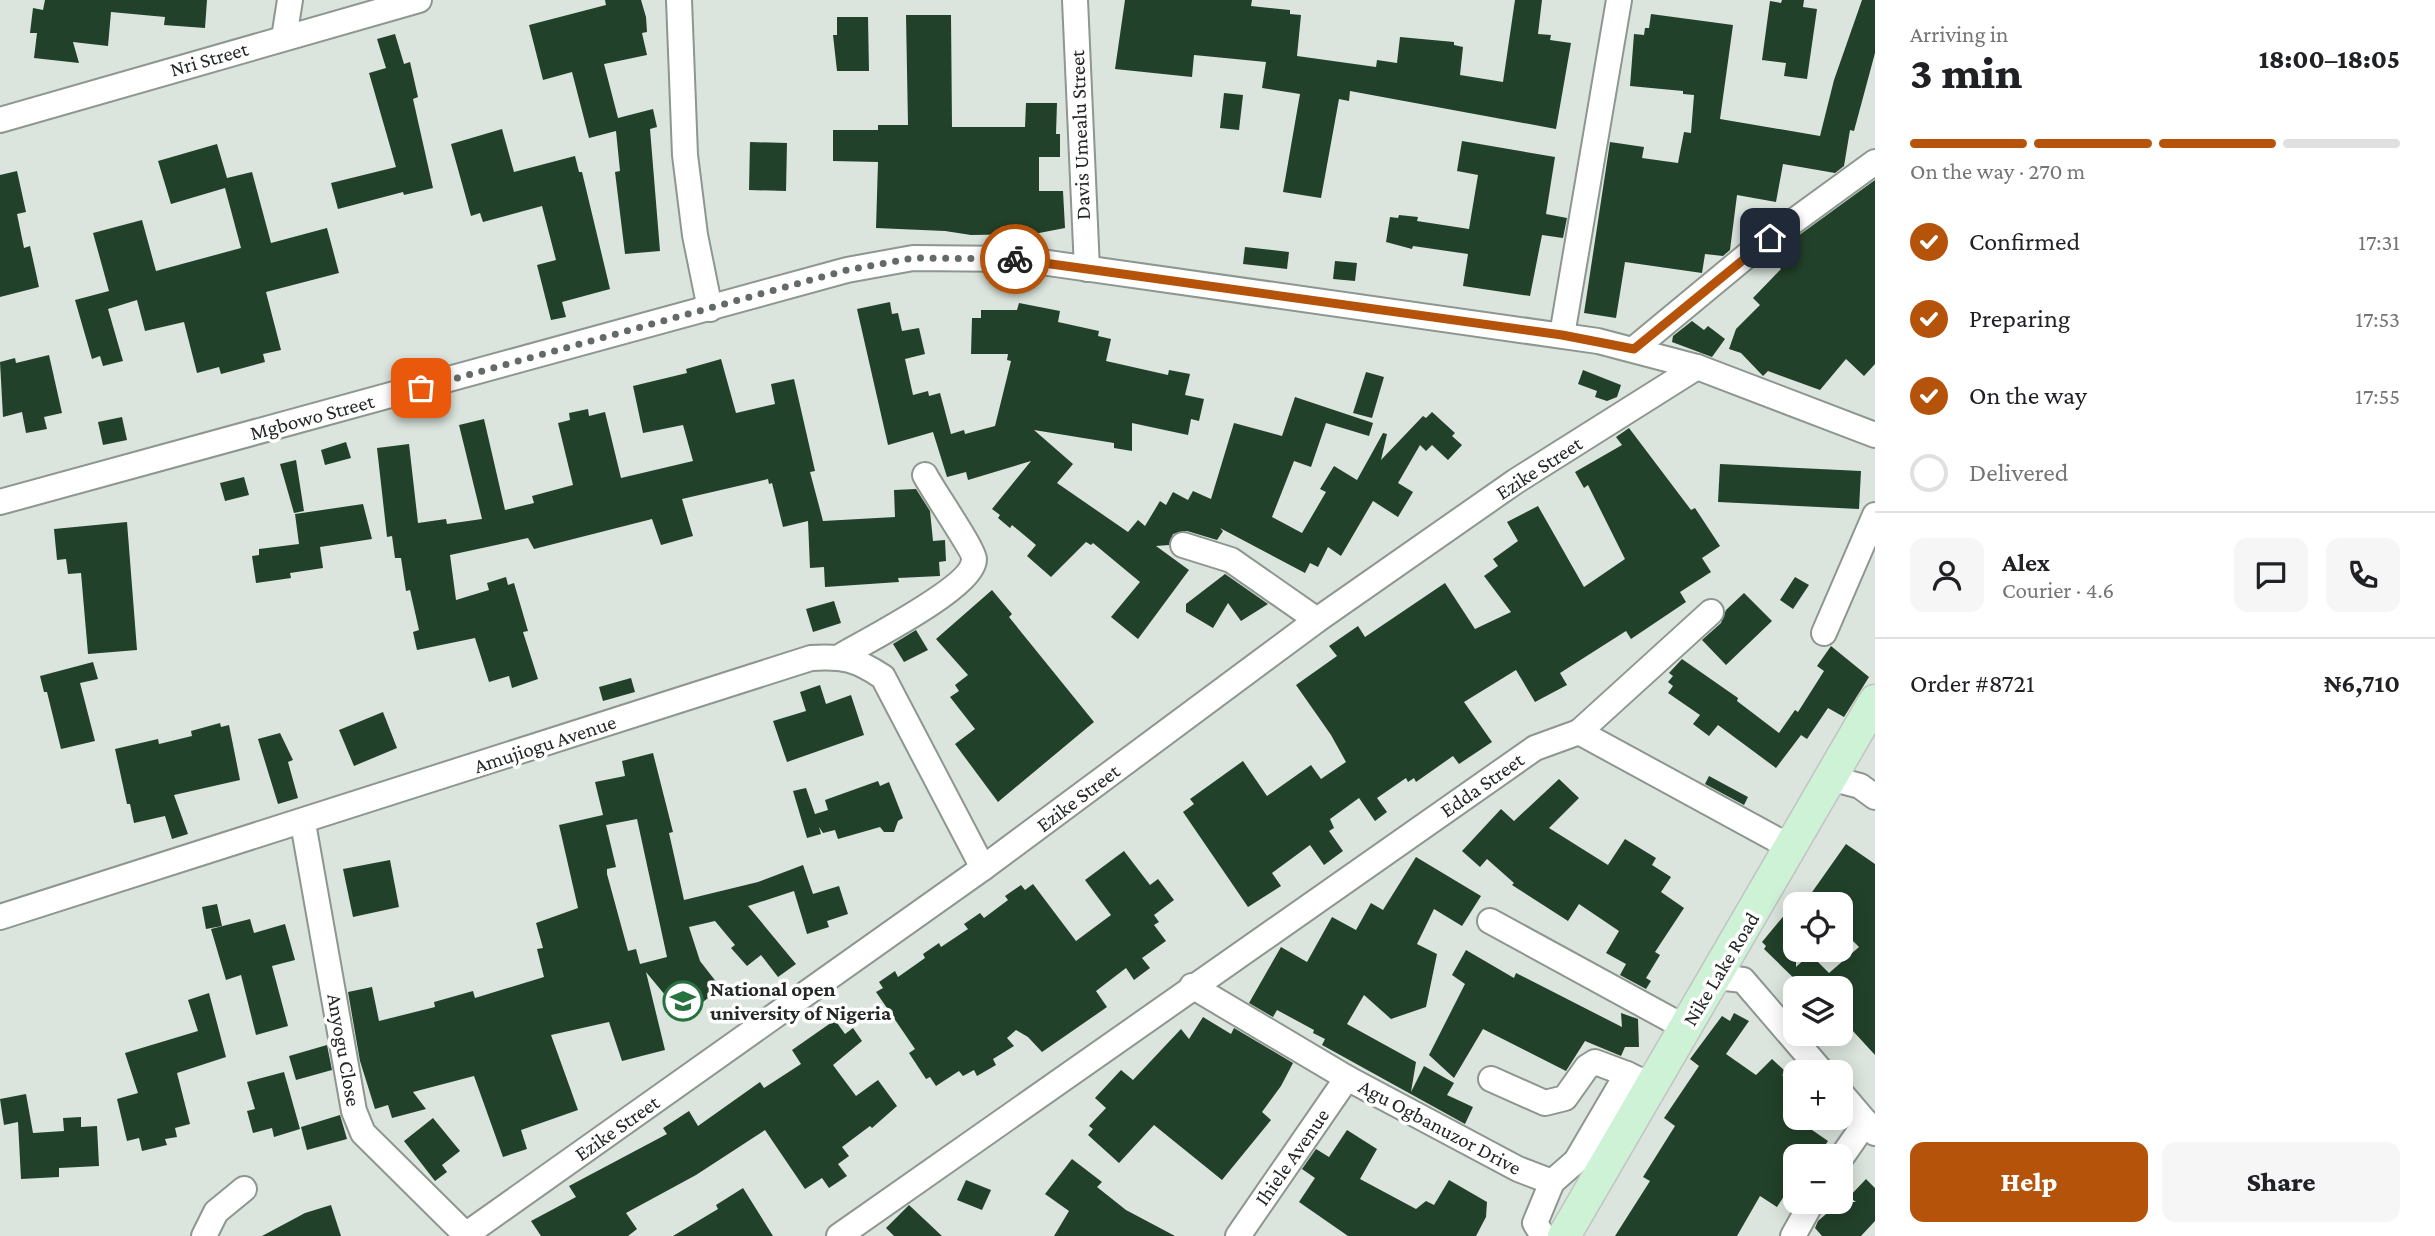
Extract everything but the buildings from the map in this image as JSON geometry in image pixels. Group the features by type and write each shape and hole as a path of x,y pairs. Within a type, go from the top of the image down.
{"main road":[{"name":"Nike Lake Road","path":"1564,1236 1639,1080 1686,1028 1875,701"}],"street":[{"path":"284,37 290,0"},
{"name":"Nri Street","path":"0,120 419,0"},
{"path":"679,0 685,155 695,235 710,309"},
{"name":"Davis Umealu Street","path":"1075,0 1087,269"},
{"path":"1562,335 1619,0"},
{"path":"1634,349 1750,253 1875,162"},
{"name":"Mgbowo Street","path":"0,502 847,270 913,258 1020,259 1562,335 1634,349 1697,367 1875,435"},
{"name":"Ezike Street","path":"465,1236 983,869 1317,620 1516,481 1697,367"},
{"path":"841,656 954,588 971,571 974,559 971,545 951,522 925,475"},
{"path":"1824,633 1875,515"},
{"path":"1183,545 1231,560 1317,620"},
{"path":"1711,612 1579,732 1792,848"},
{"name":"Amujiogu Avenue","path":"0,917 303,823 811,658 841,656 864,664 883,677 983,869"},
{"name":"Edda Street","path":"839,1236 1535,748 1579,732"},
{"path":"1830,778 1860,786 1875,797"},
{"name":"Anyogu Close","path":"303,823 363,1133 465,1236"},
{"path":"1490,921 1686,1028"},
{"path":"1717,977 1743,980 1812,1060"},
{"name":"Agu Ogbanuzor Drive","path":"1192,986 1347,1078 1518,1169 1552,1182"},
{"path":"1491,1079 1545,1102 1565,1098 1587,1067 1595,1062 1639,1080 1576,1161 1552,1182 1535,1232"},
{"name":"Ihiele Avenue","path":"1237,1236 1347,1078"},
{"path":"1853,1107 1870,1127 1853,1145"},
{"path":"204,1236 216,1212 244,1189"},
{"path":"1793,1236 1805,1214"}],"way so far":[{"path":"421,388 847,270 913,258 1015,259"}],"place":[{"name":"National open university of Nigeria","path":"683,1001"}],"route":[{"path":"1015,259 1562,335 1634,349 1770,238"}]}
